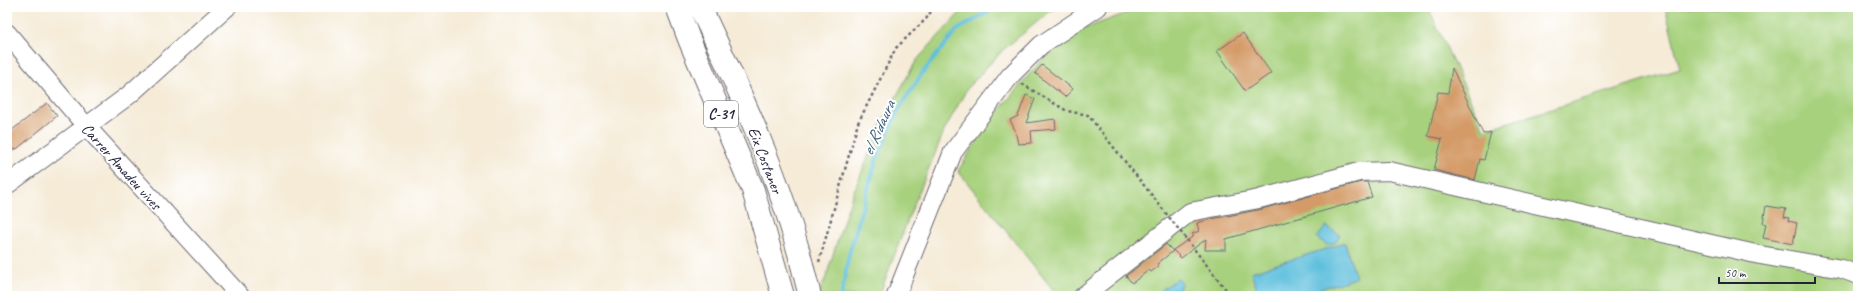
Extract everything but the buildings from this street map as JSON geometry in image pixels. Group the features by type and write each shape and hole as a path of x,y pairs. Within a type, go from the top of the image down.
{"highway":[{"path":"665,7 689,39"},
{"name":"Eix Costaner","path":"677,7 753,190 783,296"},
{"name":"Eix Costaner","path":"700,7 721,52 772,172 810,267 810,296"},
{"path":"709,7 721,52"}],"street":[{"path":"7,185 129,95 227,7"},
{"path":"896,296 952,152 1010,76 1041,45 1098,7"},
{"name":"Carrer Amadeu vives","path":"7,33 86,126 240,296"},
{"path":"1083,296 1190,212 1259,199 1359,172 1389,171 1760,255 1842,269 1858,275"}],"path":[{"path":"810,267 858,123 896,48 926,20 934,7"},
{"path":"1010,76 1067,111 1088,114 1231,296"}],"green space":[{"path":"965,7 1060,7 1048,13 1004,49 968,87 945,129 910,214 879,296 818,296 826,277 850,201 882,122 916,61"},
{"path":"1143,7 1428,7 1484,130 1680,69 1665,7 1858,7 1858,296 1058,296 958,171 987,124 1045,56 1078,31"}],"water":[{"path":"1326,226 1340,235 1335,243 1327,245 1317,238"},
{"path":"1345,243 1356,278 1297,296 1259,296 1251,272"},
{"path":"1178,278 1182,283 1179,288 1185,296 1158,296 1156,294"}],"waterway":[{"path":"909,7 914,10"},
{"name":"el Ridaura","path":"841,296 849,254 876,161 897,112 923,72 957,30 997,7"}]}
